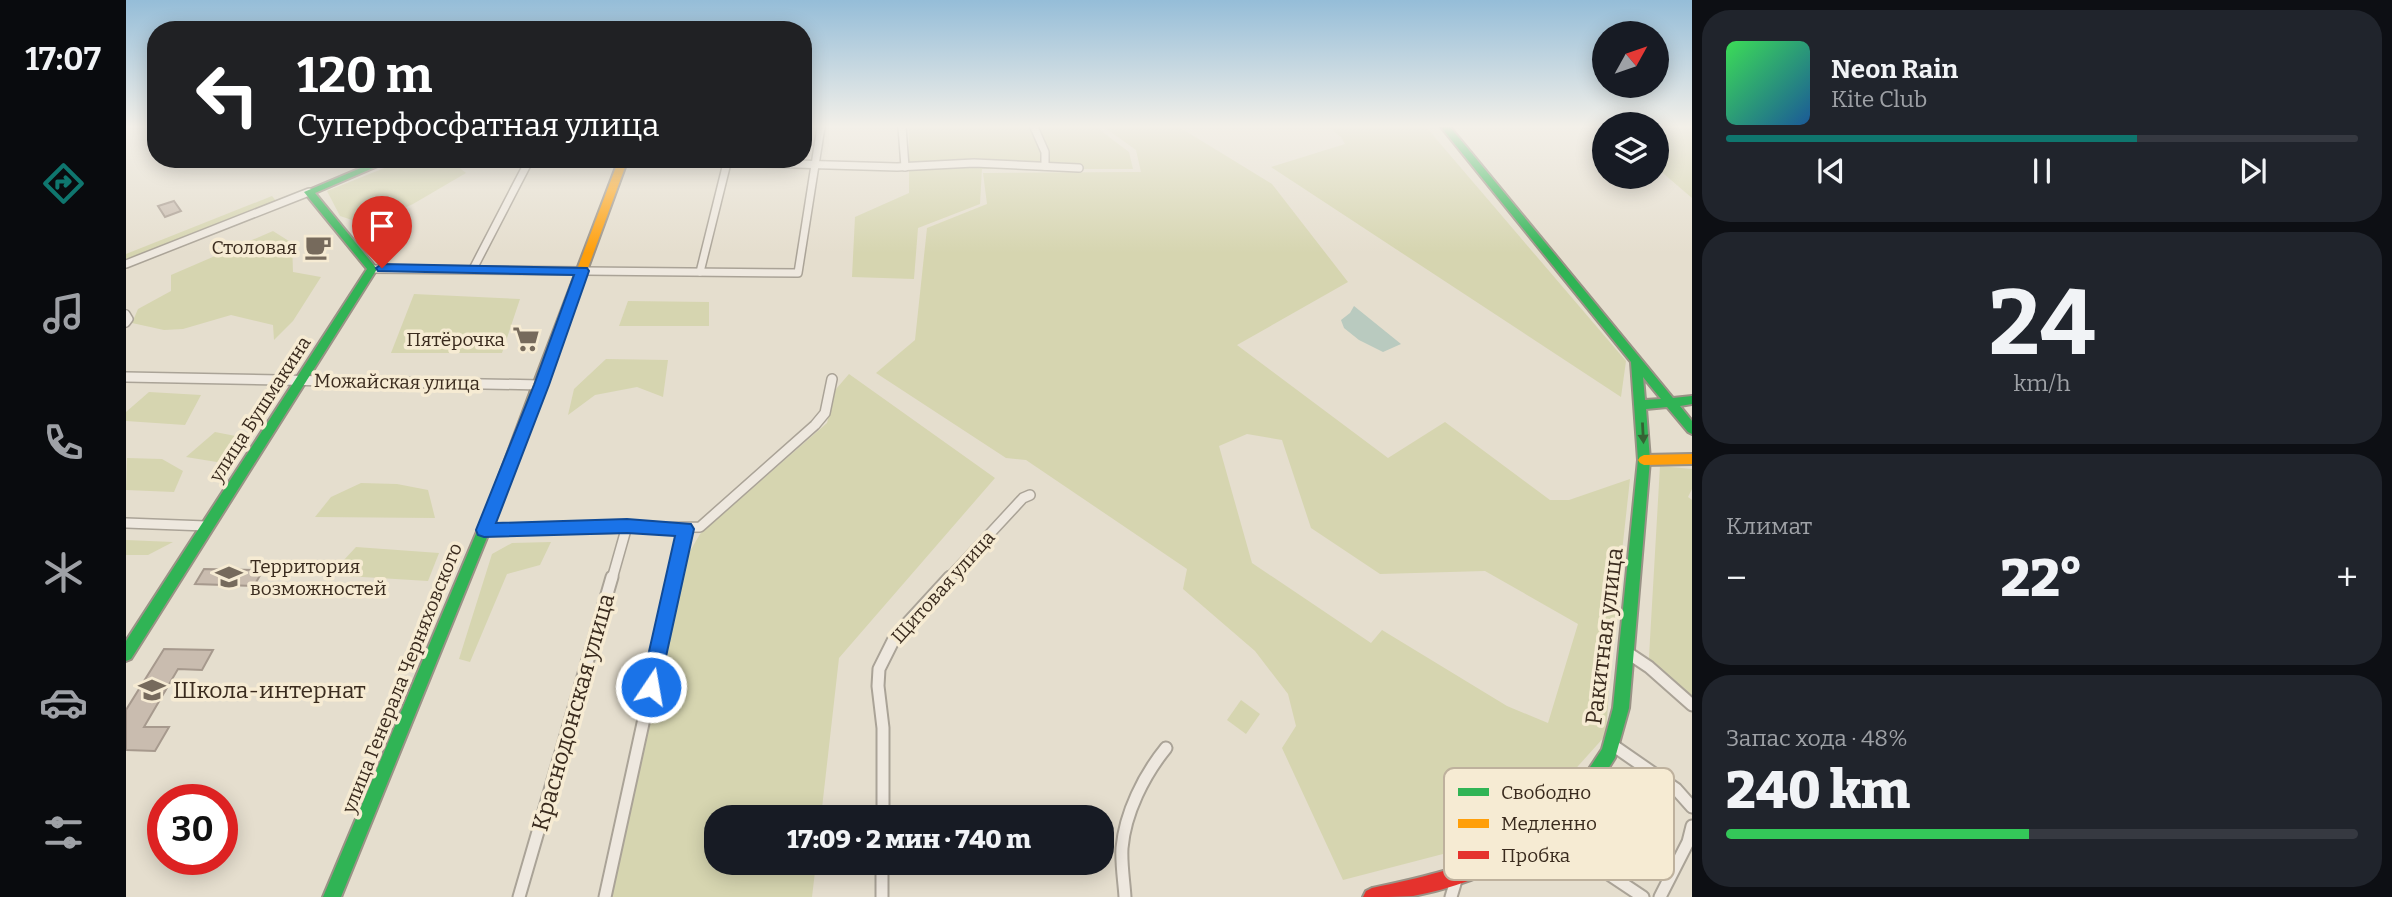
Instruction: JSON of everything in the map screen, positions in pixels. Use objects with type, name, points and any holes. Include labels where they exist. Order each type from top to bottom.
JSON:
[{"type":"street","points":[[126,264],[366,169]]},
{"type":"street","points":[[473,269],[525,169]]},
{"type":"street","name":"улица Генерала Черняховского","points":[[332,897],[484,530],[622,169]]},
{"type":"street","points":[[700,271],[725,169]]},
{"type":"street","points":[[309,192],[372,269],[798,273],[814,169]]},
{"type":"street","points":[[1479,169],[1692,429]]},
{"type":"street","name":"улица Бушмакина","points":[[126,654],[372,269]]},
{"type":"street","points":[[126,314],[129,319],[126,323]]},
{"type":"street","name":"Ракитная улица","points":[[1597,768],[1611,744],[1622,708],[1628,653],[1644,460],[1642,405],[1636,362]]},
{"type":"street","name":"Можайская улица","points":[[126,377],[541,385]]},
{"type":"street","points":[[484,530],[627,526],[694,529],[706,522],[815,425],[825,413],[832,379]]},
{"type":"street","points":[[1642,405],[1692,400]]},
{"type":"street","points":[[1644,460],[1692,459]]},
{"type":"street","name":"Щитовая улица","points":[[883,805],[883,728],[878,686],[879,669],[884,655],[914,617],[1023,498],[1030,495]]},
{"type":"street","points":[[126,523],[206,526]]},
{"type":"street","name":"Краснодонская улица","points":[[519,897],[627,526]]},
{"type":"street","points":[[605,897],[685,529]]},
{"type":"street","points":[[1628,653],[1649,667],[1692,705]]},
{"type":"street","points":[[1611,744],[1646,768]]},
{"type":"street","points":[[1125,897],[1122,845],[1125,831],[1151,768],[1166,748]]},
{"type":"street","points":[[1674,788],[1692,807]]},
{"type":"street","points":[[1674,870],[1688,842],[1692,826]]},
{"type":"street","points":[[882,875],[882,897]]},
{"type":"street","name":"Ракитная улица","points":[[1372,897],[1444,880]]},
{"type":"street","points":[[1451,897],[1456,880]]},
{"type":"street","points":[[1618,880],[1643,897]]},
{"type":"street","points":[[1660,897],[1669,880]]},
{"type":"green space","points":[[382,169],[461,169],[466,173],[413,204],[367,225],[340,216],[327,191]]},
{"type":"green space","points":[[909,169],[1133,169],[982,169],[980,204],[918,228],[914,279],[852,277],[855,217],[909,193]]},
{"type":"green space","points":[[1140,169],[1247,169],[1272,184],[1348,282],[1237,345],[1388,458],[1445,422],[1550,500],[1569,500],[1630,479],[1612,643],[1606,735],[1576,768],[1444,768],[1444,854],[1343,880],[1282,748],[1296,726],[1288,694],[1255,651],[1183,589],[1187,569],[1026,460],[1006,458],[876,373],[915,340],[927,228],[987,204],[983,173],[1141,172]],"holes":[[[1247,434],[1282,440],[1311,528],[1380,574],[1485,571],[1578,624],[1548,723],[1507,706],[1382,630],[1371,643],[1252,563],[1219,446]]]},
{"type":"green space","points":[[1274,169],[1462,169],[1626,361],[1621,397]]},
{"type":"green space","points":[[1669,169],[1692,169],[1692,198],[1669,178]]},
{"type":"green space","points":[[272,196],[277,202],[126,262],[126,254]]},
{"type":"green space","points":[[273,231],[292,243],[293,272],[321,277],[293,321],[274,340],[273,325],[231,315],[183,329],[164,330],[132,323],[138,309],[171,291],[171,275]]},
{"type":"green space","points":[[414,294],[520,299],[502,353],[391,353]]},
{"type":"green space","points":[[628,301],[709,302],[709,326],[619,326]]},
{"type":"green space","points":[[606,359],[668,360],[663,397],[637,387],[595,395],[568,415],[574,389]]},
{"type":"green space","points":[[849,374],[995,478],[839,658],[822,805],[704,805],[704,875],[815,875],[812,897],[610,897],[679,570],[700,534],[827,423],[836,389]]},
{"type":"green space","points":[[149,392],[201,395],[185,425],[126,421],[126,412]]},
{"type":"green space","points":[[215,432],[251,439],[229,464],[186,457]]},
{"type":"green space","points":[[127,458],[162,459],[183,471],[174,492],[126,490]]},
{"type":"green space","points":[[1660,466],[1692,469],[1692,489],[1688,497],[1692,500],[1692,703],[1648,674]]},
{"type":"green space","points":[[361,483],[397,484],[428,490],[435,518],[315,517],[331,497]]},
{"type":"green space","points":[[126,540],[173,542],[148,555],[126,555]]},
{"type":"green space","points":[[551,542],[540,565],[507,574],[470,662],[459,659],[492,554],[512,543]]},
{"type":"green space","points":[[356,547],[439,553],[428,581],[330,575]]},
{"type":"green space","points":[[1241,700],[1260,714],[1246,734],[1227,720]]},
{"type":"shaded area","points":[[1354,306],[1401,344],[1383,352],[1359,340],[1344,328],[1341,320]]},
{"type":"building","points":[[174,201],[181,211],[165,217],[158,206]]},
{"type":"building","name":"Территория возможностей","points":[[204,569],[263,570],[254,586],[195,584]]},
{"type":"building","name":"Школа-интернат","points":[[164,649],[213,650],[202,670],[178,669],[144,727],[169,727],[155,751],[126,750],[126,710]]},
{"type":"traffic: fast","points":[[126,654],[372,269],[309,192],[366,169]]},
{"type":"traffic: fast","points":[[1479,169],[1692,429]]},
{"type":"traffic: fast","points":[[1599,768],[1609,752],[1621,708],[1644,460],[1636,362]]},
{"type":"traffic: fast","points":[[332,897],[495,503],[536,393]]},
{"type":"traffic: fast","points":[[1642,405],[1692,400]]},
{"type":"traffic: slow","points":[[536,393],[620,169]]},
{"type":"traffic: slow","points":[[1644,460],[1692,459]]},
{"type":"traffic: jam","points":[[1372,897],[1444,880]]},
{"type":"place","name":"Столовая","points":[[318,247]]},
{"type":"place","name":"Пятёрочка","points":[[526,339]]},
{"type":"place","name":"Территория возможностей","points":[[229,577]]},
{"type":"place","name":"Школа-интернат","points":[[152,690]]},
{"type":"route","points":[[382,268],[582,271],[484,530],[627,526],[685,529],[651,687]]}]
